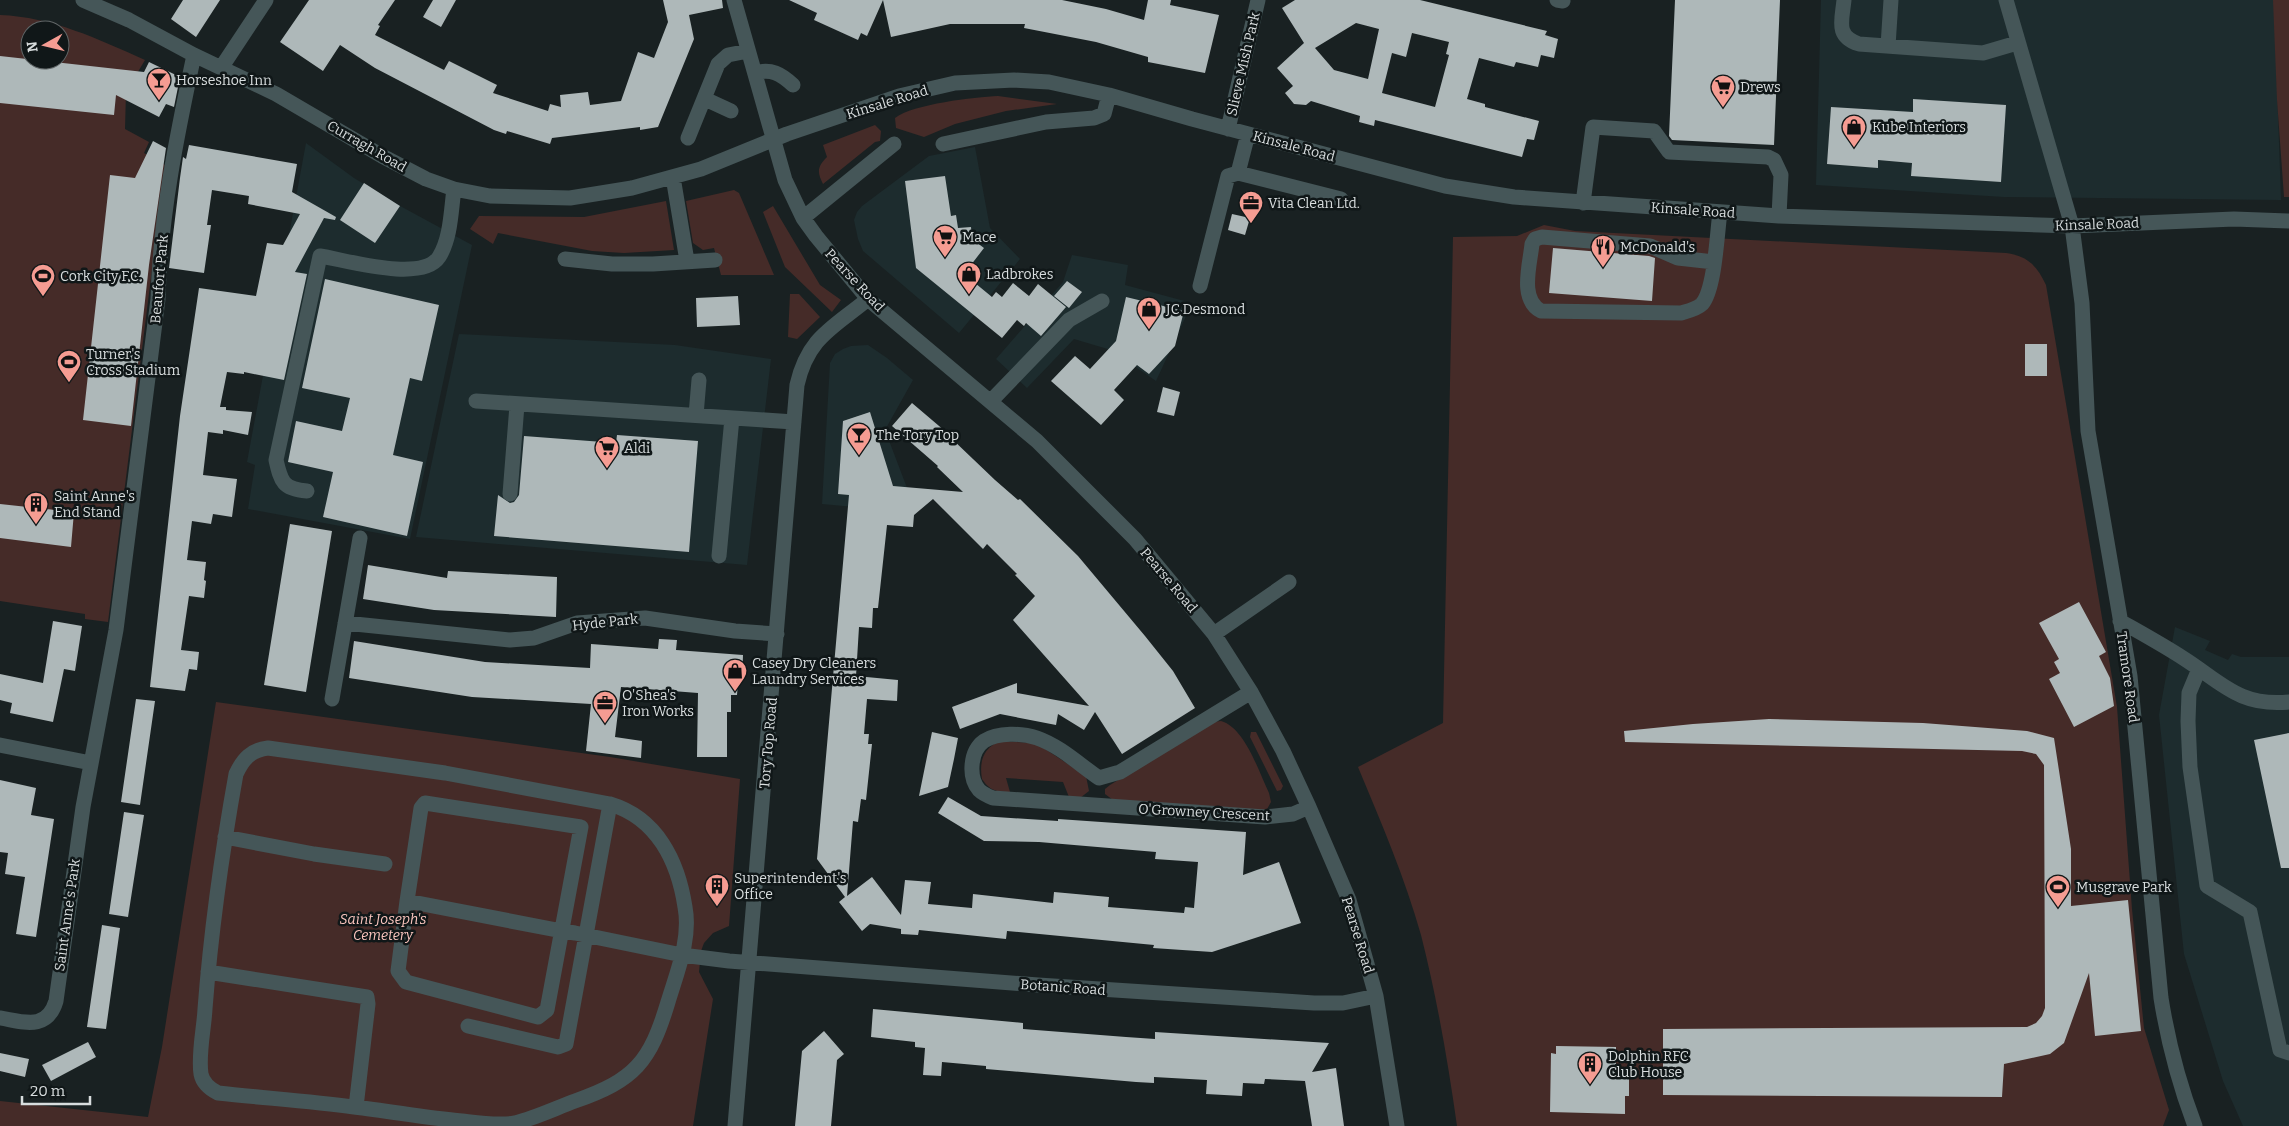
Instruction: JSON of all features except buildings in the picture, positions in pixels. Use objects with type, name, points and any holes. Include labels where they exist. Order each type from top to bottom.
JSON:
[{"type":"street","name":"Curragh Road","points":[[83,0],[129,20],[194,55],[276,94],[407,170],[454,189],[490,196],[570,198],[632,188],[672,177],[709,166],[758,145]]},
{"type":"street","points":[[221,68],[266,0]]},
{"type":"street","name":"Pearse Road","points":[[734,0],[784,180],[816,236],[868,299],[991,401],[1066,468],[1135,539],[1214,634],[1251,692],[1283,751],[1349,900],[1376,996],[1397,1126]]},
{"type":"street","name":"Slieve Mish Park","points":[[1228,129],[1258,0]]},
{"type":"street","points":[[1844,0],[1842,29],[1844,36],[1859,44],[1983,53],[2018,43]]},
{"type":"street","points":[[1888,46],[1890,0]]},
{"type":"street","name":"Tramore Road","points":[[2006,0],[2072,226],[2082,303],[2088,431],[2130,676],[2161,998],[2166,1032],[2179,1082],[2194,1126]]},
{"type":"street","points":[[688,138],[722,58],[748,51]]},
{"type":"street","name":"Beaufort Park","points":[[106,682],[116,630],[157,311],[161,246],[171,172],[194,55]]},
{"type":"street","points":[[755,73],[766,70],[782,76],[793,85]]},
{"type":"street","name":"Kinsale Road","points":[[758,145],[878,103],[955,83],[993,79],[1025,80],[1071,86],[1109,95],[1228,129],[1458,189],[1514,197],[1780,216],[2072,226],[2234,219],[2289,221]]},
{"type":"street","points":[[943,144],[1046,122],[1094,118],[1104,114],[1109,95]]},
{"type":"street","points":[[705,99],[731,111]]},
{"type":"street","points":[[1583,203],[1593,127],[1654,131],[1669,152],[1768,157],[1774,160],[1781,175],[1780,216]]},
{"type":"street","points":[[1238,173],[1248,134]]},
{"type":"street","points":[[804,218],[894,144]]},
{"type":"street","points":[[1200,286],[1228,176],[1238,173],[1341,199]]},
{"type":"street","points":[[672,177],[687,261]]},
{"type":"street","points":[[307,492],[289,489],[280,478],[276,460],[320,256],[400,270],[418,269],[430,265],[438,258],[445,243],[454,189]]},
{"type":"street","points":[[1713,270],[1650,246],[1542,237],[1535,239],[1532,244],[1527,292],[1534,307],[1542,311],[1681,313],[1698,307],[1703,303],[1713,270],[1720,212]]},
{"type":"street","points":[[565,259],[612,264],[715,260]]},
{"type":"street","name":"Tory Top Road","points":[[735,1126],[797,384],[808,352],[817,340],[868,299]]},
{"type":"street","points":[[991,401],[1069,320],[1102,301]]},
{"type":"street","points":[[696,416],[699,380]]},
{"type":"street","points":[[476,401],[794,422]]},
{"type":"street","points":[[510,494],[517,405]]},
{"type":"street","points":[[719,556],[732,418]]},
{"type":"street","points":[[332,699],[360,538]]},
{"type":"street","points":[[1214,634],[1289,582]]},
{"type":"street","name":"Hyde Park","points":[[346,623],[510,640],[534,638],[577,623],[646,618],[735,631],[777,634]]},
{"type":"street","points":[[2120,621],[2243,697],[2261,703],[2289,702]]},
{"type":"street","points":[[2199,669],[2189,693],[2188,721],[2190,767],[2207,886],[2250,912],[2280,1050],[2289,1053]]},
{"type":"street","name":"Saint Anne's Park","points":[[0,1018],[36,1022],[47,1018],[52,1012],[56,1001],[90,763],[106,682]]},
{"type":"street","points":[[1098,805],[1099,778],[1120,772],[1251,692]]},
{"type":"street","name":"O'Growney Crescent","points":[[1099,778],[1053,746],[1038,738],[1021,734],[1004,735],[989,739],[977,749],[974,757],[974,781],[980,790],[993,798],[1265,817],[1294,814],[1309,807]]},
{"type":"street","points":[[0,745],[90,763]]},
{"type":"street","points":[[268,748],[445,773],[610,804],[622,807],[643,820],[654,831],[670,853],[681,885],[687,915],[682,955],[659,1030],[647,1057],[614,1085],[590,1096],[515,1122],[483,1124],[415,1121],[356,1107],[218,1093],[210,1089],[201,1074],[208,972],[224,837],[236,774],[251,753],[268,748]]},
{"type":"street","points":[[425,803],[581,827],[546,1010],[538,1017],[406,982],[398,972],[407,900],[421,808],[425,803]]},
{"type":"street","points":[[468,1026],[558,1047],[566,1044],[610,804]]},
{"type":"street","points":[[224,837],[314,854],[386,864]]},
{"type":"street","name":"Botanic Road","points":[[407,900],[682,955],[750,963],[1038,985],[1314,1003],[1343,1003],[1376,996]]},
{"type":"street","points":[[208,972],[366,997],[368,1004],[356,1107]]},
{"type":"shaded area","points":[[1821,0],[2274,0],[2281,200],[2004,197],[1816,185]]},
{"type":"shaded area","points":[[306,143],[354,178],[402,207],[472,245],[410,539],[248,509],[255,465],[247,462]]},
{"type":"shaded area","points":[[975,147],[990,228],[1020,259],[959,333],[863,251],[854,220],[862,206],[929,156]]},
{"type":"shaded area","points":[[1072,255],[1128,265],[1125,285],[1192,303],[1156,381],[1111,350],[1074,339],[1027,388],[996,359],[1063,282]]},
{"type":"shaded area","points":[[459,334],[675,345],[771,359],[747,565],[416,537]]},
{"type":"shaded area","points":[[868,345],[913,380],[885,430],[912,501],[908,512],[822,504],[830,363],[835,354],[843,349],[851,346]]},
{"type":"shaded area","points":[[2175,627],[2210,641],[2205,650],[2228,660],[2232,654],[2241,657],[2289,657],[2289,1126],[2243,1126],[2223,1081],[2184,954],[2159,715]]},
{"type":"green space","points":[[2273,0],[2289,0],[2289,197],[2284,197],[2277,100]]},
{"type":"green space","name":"Turner's Cross Stadium","points":[[0,15],[38,20],[20,20],[20,70],[70,70],[70,29],[145,60],[126,92],[125,129],[149,142],[144,153],[165,165],[108,622],[85,619],[85,614],[0,601]]},
{"type":"green space","points":[[998,96],[1057,104],[1006,111],[955,124],[924,137],[896,128],[895,118],[915,109],[960,100]]},
{"type":"green space","points":[[875,125],[881,131],[880,141],[875,142],[823,184],[819,170],[827,157],[823,145]]},
{"type":"green space","points":[[734,190],[739,193],[774,275],[721,275],[714,248],[703,250],[693,243],[686,201]]},
{"type":"green space","points":[[666,201],[674,250],[624,253],[592,251],[498,233],[493,244],[470,229],[479,216],[584,217]]},
{"type":"green space","points":[[773,206],[820,285],[841,300],[832,312],[785,267],[763,212]]},
{"type":"green space","points":[[1544,225],[1575,231],[2006,253],[2026,259],[2039,272],[2046,285],[2117,707],[2132,909],[2144,1028],[2169,1110],[2163,1126],[1457,1126],[1442,1030],[1421,935],[1400,871],[1358,767],[1443,723],[1453,237],[1517,236]]},
{"type":"green space","points":[[790,294],[799,294],[820,317],[797,339],[788,337]]},
{"type":"green space","name":"Saint Joseph's Cemetery","points":[[216,702],[610,757],[740,779],[729,926],[713,933],[704,943],[701,951],[699,972],[713,999],[693,1126],[0,1126],[0,1101],[148,1117],[162,1047]]},
{"type":"green space","points":[[1221,721],[1230,725],[1237,732],[1250,751],[1269,793],[1271,802],[1266,811],[1113,800],[1105,794],[1105,789],[1110,785],[1213,722]]},
{"type":"green space","points":[[1251,732],[1256,732],[1283,786],[1281,790],[1277,791],[1250,737]]},
{"type":"green space","points":[[1000,741],[1036,743],[1086,776],[1089,791],[1080,798],[1069,797],[1063,782],[1006,778],[1010,792],[991,788],[982,779],[982,761],[986,752]]},
{"type":"place","name":"Horseshoe Inn","points":[[159,101]]},
{"type":"place","name":"Drews","points":[[1723,108]]},
{"type":"place","name":"Kube Interiors","points":[[1854,148]]},
{"type":"place","name":"Vita Clean Ltd.","points":[[1251,224]]},
{"type":"place","name":"Mace","points":[[945,258]]},
{"type":"place","name":"McDonald's","points":[[1603,268]]},
{"type":"place","name":"Ladbrokes","points":[[969,295]]},
{"type":"place","name":"Cork City F.C.","points":[[43,297]]},
{"type":"place","name":"JC Desmond","points":[[1149,330]]},
{"type":"place","name":"Turner's Cross Stadium","points":[[69,383]]},
{"type":"place","name":"The Tory Top","points":[[859,456]]},
{"type":"place","name":"Aldi","points":[[607,469]]},
{"type":"place","name":"Saint Anne's End Stand","points":[[36,525]]},
{"type":"place","name":"Casey Dry Cleaners Laundry Services","points":[[735,692]]},
{"type":"place","name":"O'Shea's Iron Works","points":[[605,724]]},
{"type":"place","name":"Superintendent's Office","points":[[717,907]]},
{"type":"place","name":"Musgrave Park","points":[[2058,908]]},
{"type":"place","name":"Dolphin RFC Club House","points":[[1590,1085]]}]
